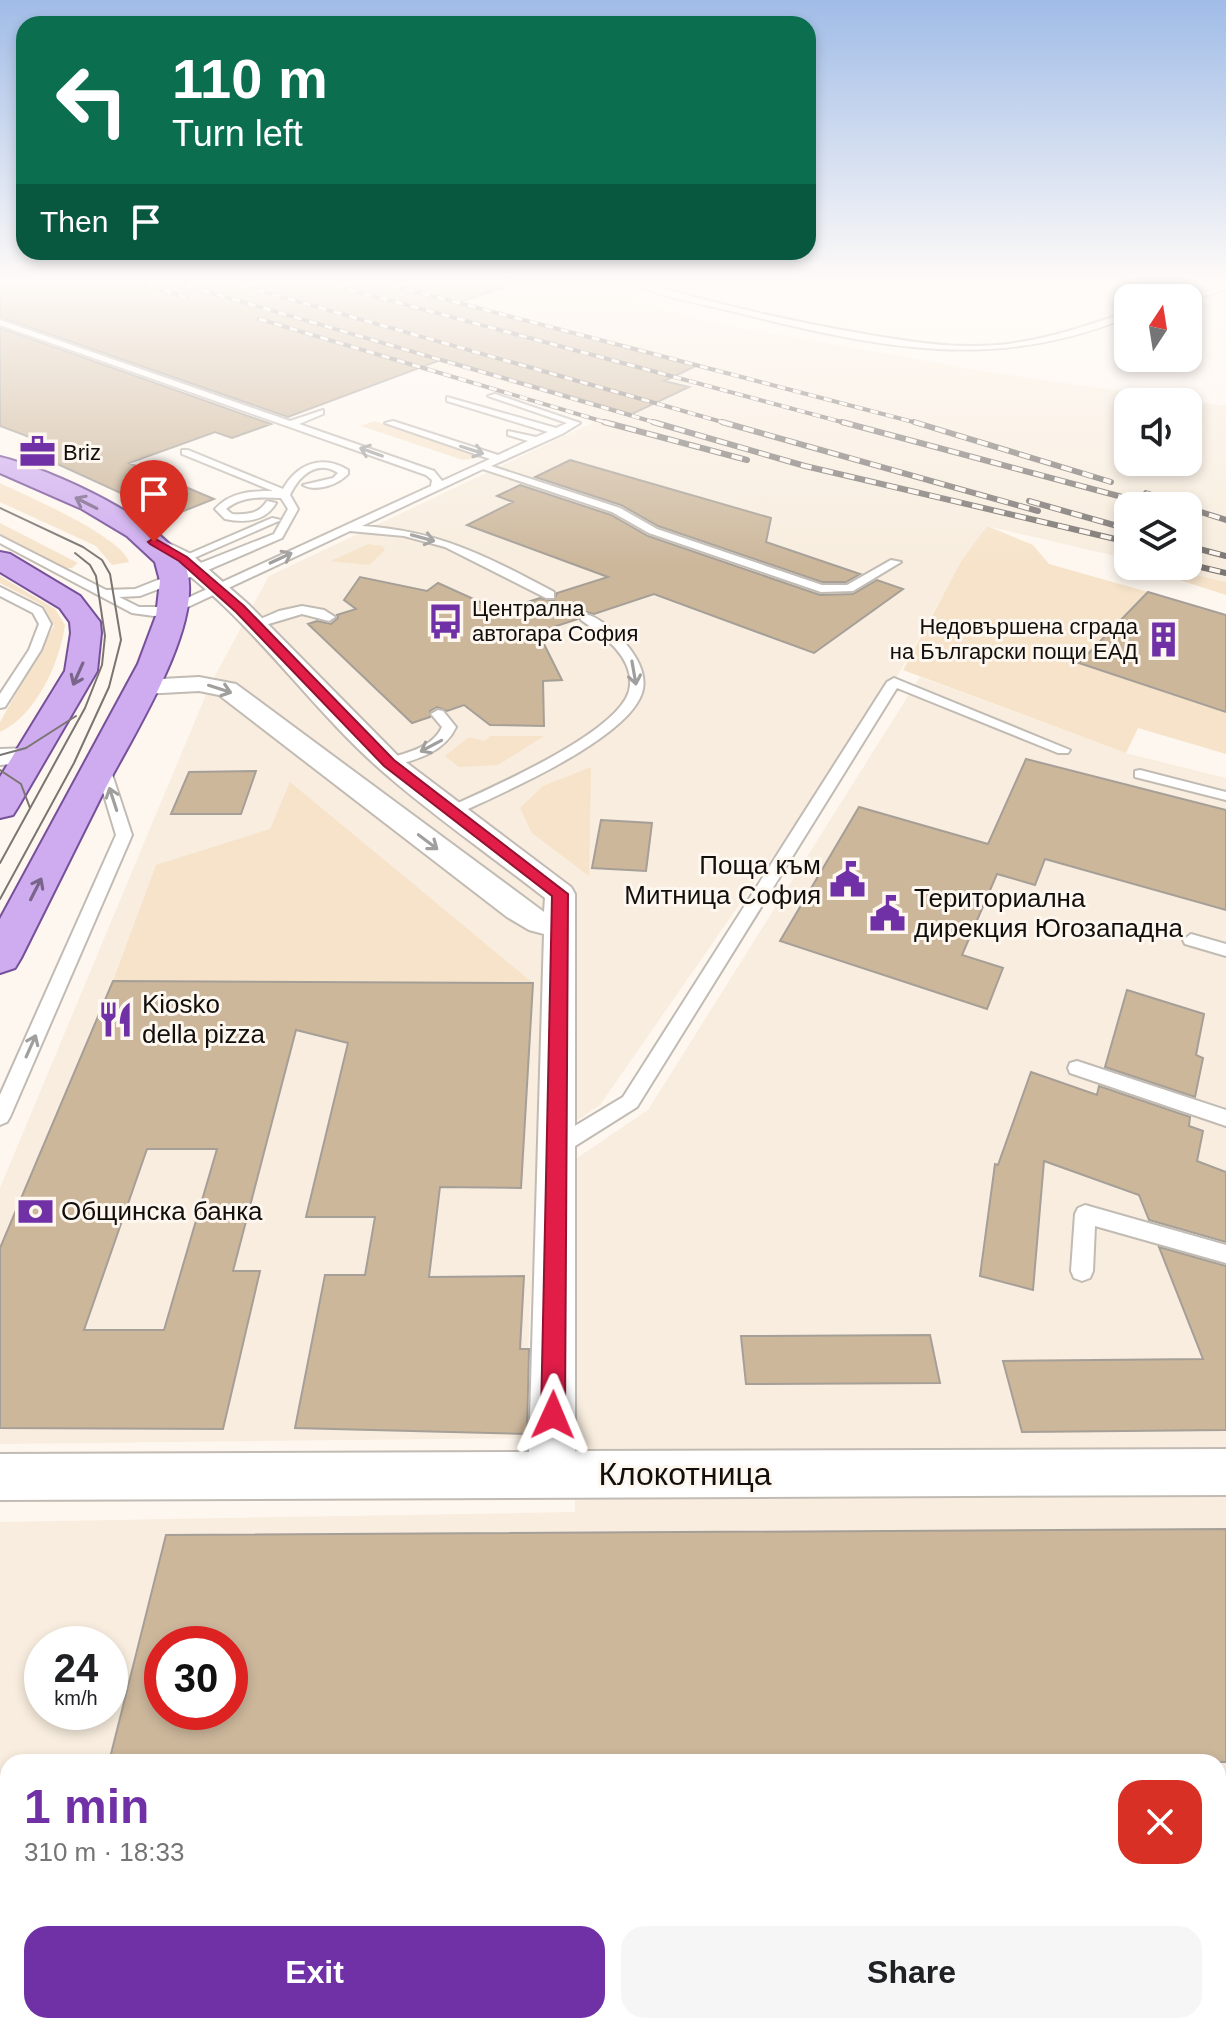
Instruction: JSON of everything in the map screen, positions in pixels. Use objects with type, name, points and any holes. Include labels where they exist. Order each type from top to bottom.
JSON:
[{"type":"main road","points":[[0,464],[110,515],[154,542],[169,563],[185,570],[160,649],[143,687],[0,958]]},
{"type":"main road","points":[[0,560],[70,602],[85,622],[86,647],[81,671],[15,756],[0,807]]},
{"type":"street","points":[[185,570],[216,588],[255,624],[389,763],[559,892],[552,1475]]},
{"type":"street","points":[[143,687],[199,684],[227,689],[518,910],[540,923],[560,925]]},
{"type":"street","name":"Клокотница","points":[[0,1477],[1226,1472]]},
{"type":"lane","points":[[153,376],[430,473],[437,480],[435,485]]},
{"type":"lane","points":[[0,539],[136,610],[171,610],[435,485],[485,467],[575,423],[492,396]]},
{"type":"lane","points":[[450,399],[559,432]]},
{"type":"lane","points":[[290,424],[320,412]]},
{"type":"lane","points":[[390,423],[500,459]]},
{"type":"lane","points":[[511,433],[538,441]]},
{"type":"lane","points":[[185,452],[285,495],[293,512],[278,536],[185,570]]},
{"type":"lane","points":[[285,495],[298,473],[307,468],[329,465],[344,472],[336,481],[308,485]]},
{"type":"lane","points":[[485,467],[616,510],[653,531],[821,588],[849,589],[895,562]]},
{"type":"lane","points":[[271,503],[266,511],[249,517],[229,517],[220,511],[221,505],[237,498],[285,495]]},
{"type":"lane","points":[[101,592],[136,593],[293,512]]},
{"type":"lane","points":[[346,527],[412,534],[451,546],[502,568],[550,595]]},
{"type":"lane","points":[[0,591],[38,611],[45,624],[35,650],[0,704]]},
{"type":"lane","points":[[255,624],[304,609],[329,617]]},
{"type":"lane","points":[[452,811],[552,764],[618,718],[632,701],[638,683],[631,656],[611,633],[585,617]]},
{"type":"lane","points":[[557,1147],[630,1102],[894,682],[1063,750]]},
{"type":"lane","points":[[389,763],[427,749],[444,738],[449,727],[438,714]]},
{"type":"lane","points":[[0,1117],[124,835],[101,762]]},
{"type":"lane","points":[[1140,774],[1226,796]]},
{"type":"lane","points":[[1191,940],[1226,950]]},
{"type":"lane","points":[[1077,1068],[1226,1118]]},
{"type":"lane","points":[[1082,1271],[1085,1214],[1226,1254]]},
{"type":"shaded area","points":[[441,376],[1015,376],[1114,390],[1114,476],[1202,476],[1202,403],[1226,406],[1226,582],[1202,576],[1202,492],[1114,492],[1114,556],[987,526],[962,561],[894,682],[600,1105],[538,1147],[524,1438],[0,1444],[0,1188],[210,685],[269,576],[594,422]]},
{"type":"shaded area","points":[[374,421],[484,457],[463,460],[361,426]]},
{"type":"shaded area","points":[[0,483],[92,529],[122,552],[129,562],[112,565],[96,546],[0,502]]},
{"type":"shaded area","points":[[0,523],[78,563],[66,568],[0,536]]},
{"type":"shaded area","points":[[987,526],[1033,545],[1049,564],[1148,592],[1080,662],[1226,712],[1226,754],[1138,728],[1126,753],[903,670],[962,560]]},
{"type":"shaded area","points":[[368,544],[383,546],[385,550],[369,565],[331,561]]},
{"type":"shaded area","points":[[0,576],[55,609],[65,625],[52,671],[35,701],[25,714],[0,732],[0,722],[54,626],[44,606],[0,583]]},
{"type":"shaded area","points":[[1202,576],[1226,582],[1226,595],[1179,580],[1202,580]]},
{"type":"shaded area","points":[[920,677],[1126,753],[1226,778],[1226,1754],[0,1754],[0,1522],[575,1512],[574,1160],[648,1110]]},
{"type":"shaded area","points":[[490,736],[544,736],[498,765],[459,767],[445,756],[469,737],[485,741]]},
{"type":"shaded area","points":[[591,767],[589,876],[532,833],[520,808],[543,786]]},
{"type":"shaded area","points":[[290,782],[533,983],[113,981],[156,865],[270,829]]},
{"type":"building","points":[[0,376],[135,376],[271,424],[232,438],[215,432],[129,463],[214,499],[171,516],[29,451],[48,444],[0,426]]},
{"type":"building","points":[[170,376],[398,376],[288,417]]},
{"type":"building","points":[[501,376],[675,376],[664,381],[689,387],[632,414]]},
{"type":"building","points":[[570,460],[771,518],[766,542],[860,574],[846,582],[822,582],[658,526],[621,505],[535,477]]},
{"type":"building","name":"Централна автогара София","points":[[520,485],[611,515],[648,536],[820,595],[853,594],[877,580],[903,589],[814,653],[654,594],[594,614],[581,611],[578,619],[538,632],[562,680],[543,681],[544,726],[490,725],[464,705],[447,711],[437,707],[430,711],[430,717],[412,723],[308,624],[317,621],[331,624],[338,618],[337,615],[356,609],[344,600],[360,577],[427,591],[438,583],[500,611],[540,598],[554,601],[557,593],[608,577],[467,525],[513,502],[497,496]]},
{"type":"building","name":"Недовършена сграда на Български пощи ЕАД","points":[[1148,592],[1226,615],[1226,712],[1079,663]]},
{"type":"building","points":[[1026,759],[1226,810],[1226,910],[1045,859],[1035,885],[997,874],[962,955],[1003,968],[987,1009],[780,941],[859,807],[988,844]]},
{"type":"building","points":[[256,771],[241,814],[171,814],[189,772]]},
{"type":"building","points":[[601,820],[652,823],[646,871],[592,868]]},
{"type":"building","points":[[113,981],[533,983],[521,1188],[440,1187],[429,1277],[524,1276],[520,1349],[529,1349],[527,1434],[295,1428],[325,1275],[365,1275],[375,1217],[306,1217],[348,1043],[296,1030],[233,1271],[260,1271],[223,1429],[0,1428],[0,1248]],"holes":[[[147,1149],[217,1149],[164,1330],[84,1330]]]},
{"type":"building","points":[[1127,990],[1204,1014],[1196,1055],[1203,1058],[1195,1097],[1105,1067]]},
{"type":"building","points":[[1031,1072],[1097,1095],[1099,1086],[1190,1117],[1189,1126],[1203,1131],[1197,1161],[1226,1172],[1226,1242],[1149,1220],[1139,1195],[1044,1161],[1033,1290],[980,1276],[995,1164],[998,1165]]},
{"type":"building","points":[[1159,1247],[1226,1266],[1226,1430],[1022,1432],[1003,1361],[1203,1359]]},
{"type":"building","points":[[930,1335],[940,1383],[746,1384],[741,1336]]},
{"type":"building","points":[[1226,1529],[1226,1754],[111,1754],[117,1730],[128,1730],[128,1686],[166,1535]]},
{"type":"tram line","points":[[0,508],[83,547],[102,560],[110,574],[121,640],[109,687],[74,763],[0,899]]},
{"type":"tram line","points":[[0,863],[85,708],[102,665],[105,636],[96,576],[90,565],[75,553]]},
{"type":"tram line","points":[[0,755],[26,748],[76,716]]},
{"type":"tram line","points":[[0,770],[21,784],[30,808]]},
{"type":"railway","points":[[450,376],[607,423]]},
{"type":"railway","points":[[496,376],[660,424]]},
{"type":"railway","points":[[560,376],[729,424]]},
{"type":"railway","points":[[670,376],[849,424]]},
{"type":"railway","points":[[737,376],[918,423]]},
{"type":"railway","points":[[653,422],[805,466],[1114,539]]},
{"type":"railway","points":[[722,422],[1038,511]]},
{"type":"railway","points":[[842,422],[1114,495]]},
{"type":"railway","points":[[914,422],[918,423]]},
{"type":"railway","points":[[607,423],[747,460]]},
{"type":"railway","points":[[607,423],[611,424]]},
{"type":"railway","points":[[918,423],[1111,482]]},
{"type":"railway","points":[[1029,501],[1114,525]]},
{"type":"railway","points":[[1202,512],[1226,520]]},
{"type":"railway","points":[[1202,550],[1226,556]]},
{"type":"railway","points":[[1202,567],[1226,573]]},
{"type":"place","name":"Briz","points":[[37,452]]},
{"type":"place","name":"Централна автогара София","points":[[446,621]]},
{"type":"place","name":"Недовършена сграда на Български пощи ЕАД","points":[[1164,639]]},
{"type":"place","name":"Поща към Митница София","points":[[847,880]]},
{"type":"place","name":"Териториална дирекция Югозападна","points":[[888,913]]},
{"type":"place","name":"Kiosko della pizza","points":[[116,1019]]},
{"type":"place","name":"Общинска банка","points":[[35,1211]]},
{"type":"route","points":[[154,542],[183,559],[240,609],[389,763],[560,894],[553,1415]]}]
